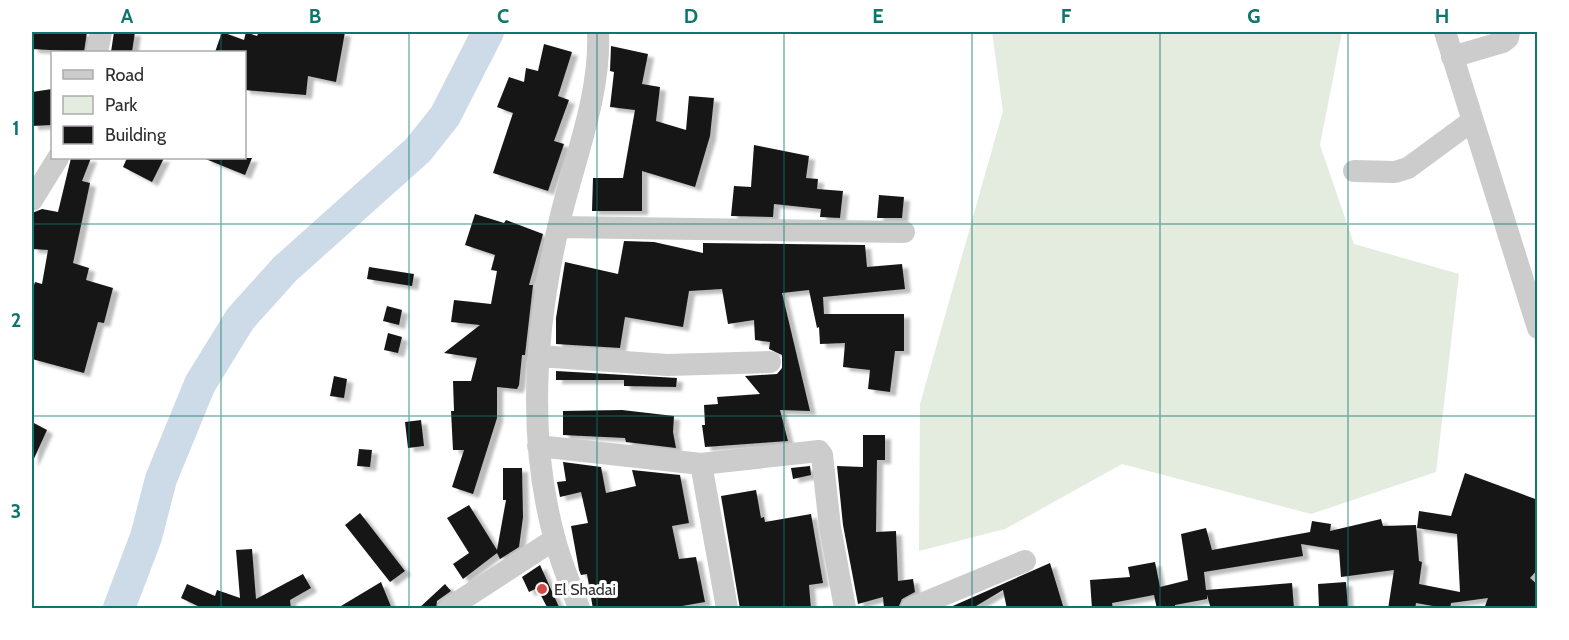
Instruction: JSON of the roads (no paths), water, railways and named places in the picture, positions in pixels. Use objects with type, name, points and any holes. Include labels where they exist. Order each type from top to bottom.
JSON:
[{"type":"street","points":[[97,51],[101,32]]},
{"type":"street","points":[[579,609],[555,539],[538,446],[539,356],[543,303],[558,227],[588,117],[598,32]]},
{"type":"street","points":[[1445,32],[1538,328]]},
{"type":"street","points":[[1452,57],[1503,42],[1508,38],[1509,32]]},
{"type":"street","points":[[1354,171],[1395,172],[1408,168],[1472,121]]},
{"type":"street","points":[[32,200],[57,159]]},
{"type":"street","points":[[558,227],[904,232]]},
{"type":"street","points":[[539,356],[667,365],[770,362]]},
{"type":"street","points":[[538,446],[701,464],[819,451],[822,455],[837,574],[845,609]]},
{"type":"street","points":[[701,464],[727,609]]},
{"type":"street","points":[[449,609],[555,539]]},
{"type":"street","points":[[912,609],[1025,561]]},
{"type":"waterway","points":[[119,608],[146,537],[161,479],[200,384],[240,319],[285,269],[418,150],[445,116],[488,32]]},
{"type":"place","name":"El Shadai","points":[[542,589]]}]
